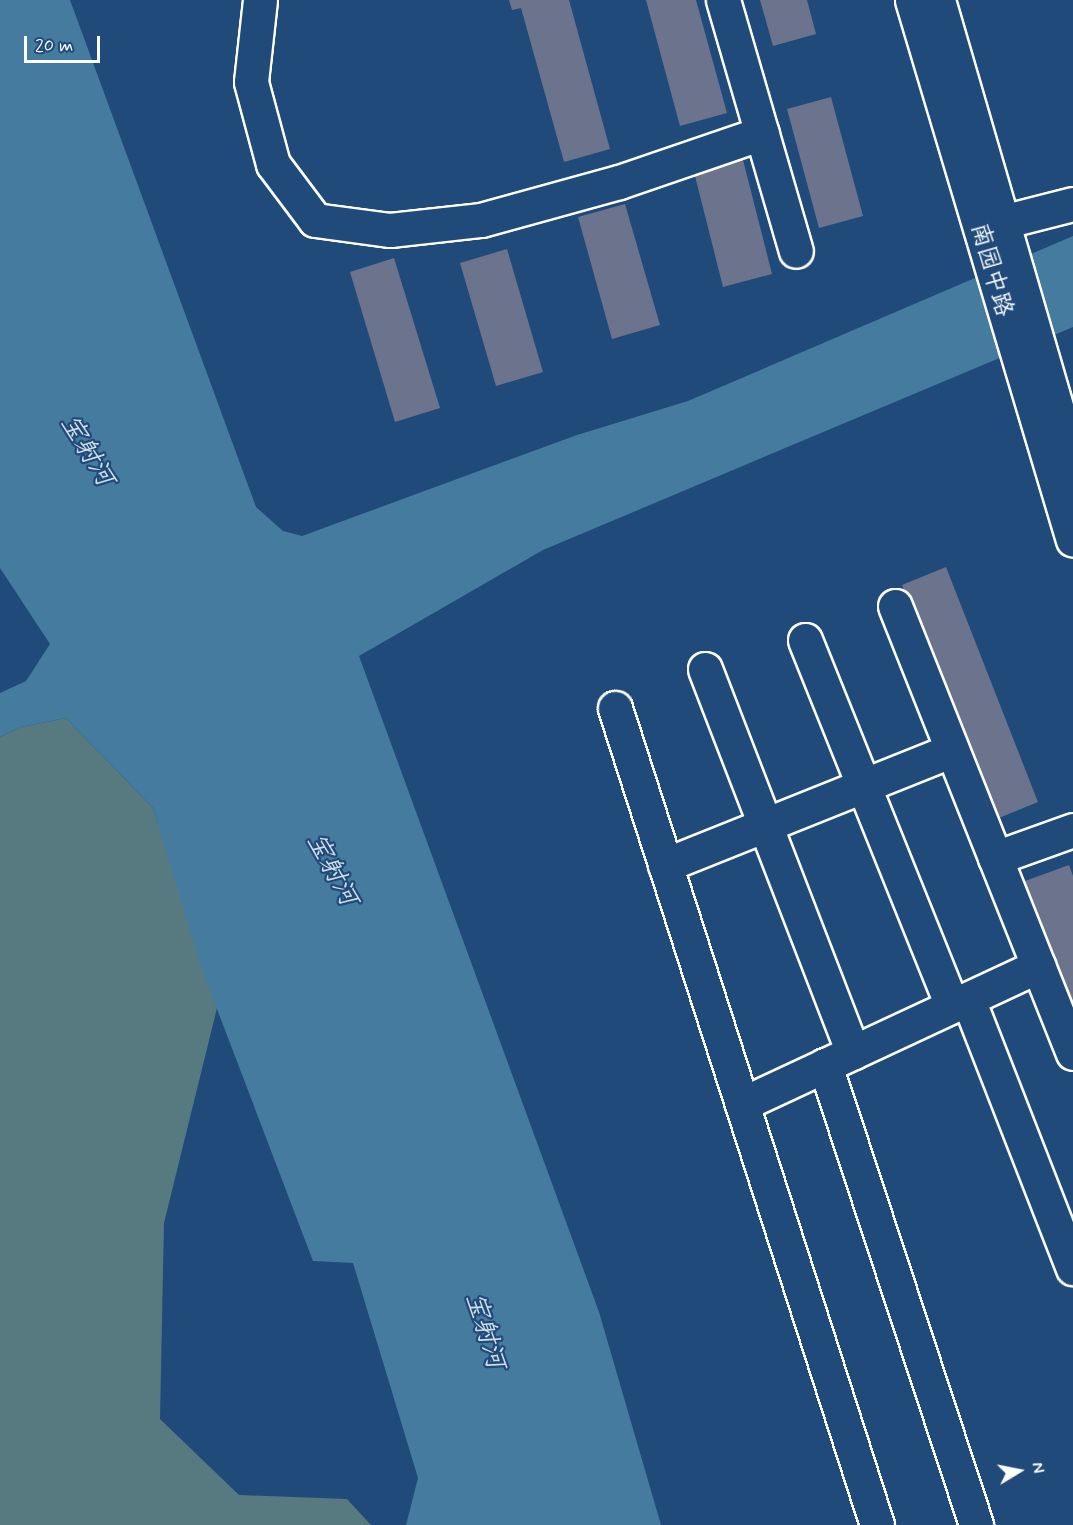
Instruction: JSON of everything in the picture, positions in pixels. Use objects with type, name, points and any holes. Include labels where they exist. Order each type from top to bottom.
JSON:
[{"type":"street","points":[[260,0],[251,82],[273,164],[315,220],[390,230],[481,220],[619,182],[762,133]]},
{"type":"street","points":[[723,0],[796,251]]},
{"type":"street","name":"南园中路","points":[[912,0],[999,237]]},
{"type":"street","name":"南园中路","points":[[938,0],[1041,399],[1073,540]]},
{"type":"street","points":[[999,237],[1073,204]]},
{"type":"street","name":"南园中路","points":[[1041,399],[1068,431],[1073,465]]},
{"type":"street","points":[[895,606],[1073,1053]]},
{"type":"street","points":[[805,640],[1073,1268]]},
{"type":"street","points":[[705,669],[767,824],[839,1059],[976,1525]]},
{"type":"street","points":[[615,708],[877,1525]]},
{"type":"street","points":[[665,865],[952,750]]},
{"type":"street","points":[[995,858],[1073,831]]},
{"type":"street","points":[[742,1104],[1038,966]]},
{"type":"green space","points":[[66,718],[153,808],[217,1008],[164,1223],[160,1419],[239,1495],[347,1499],[371,1525],[0,1525],[0,737],[21,727]]},
{"type":"water","name":"宝射河","points":[[0,0],[70,0],[256,507],[283,531],[302,536],[577,435],[688,401],[1073,236],[1073,327],[543,550],[359,656],[599,1312],[661,1525],[406,1525],[418,1478],[353,1263],[313,1261],[201,967],[153,808],[66,718],[21,727],[0,737],[0,693],[26,681],[50,644],[0,568]]},
{"type":"building","points":[[509,0],[569,0],[610,149],[564,162],[521,8],[512,10]]},
{"type":"building","points":[[646,0],[696,0],[727,113],[680,126]]},
{"type":"building","points":[[760,0],[807,0],[816,34],[773,46]]},
{"type":"building","points":[[831,97],[863,216],[819,228],[787,109]]},
{"type":"building","points":[[742,156],[772,274],[723,287],[693,168]]},
{"type":"building","points":[[625,204],[660,325],[612,339],[578,217]]},
{"type":"building","points":[[507,249],[543,372],[496,386],[460,263]]},
{"type":"building","points":[[394,258],[440,408],[395,422],[350,272]]},
{"type":"building","points":[[946,567],[1038,802],[994,820],[902,585]]},
{"type":"building","points":[[1069,865],[1073,876],[1073,1008],[1025,881]]}]
